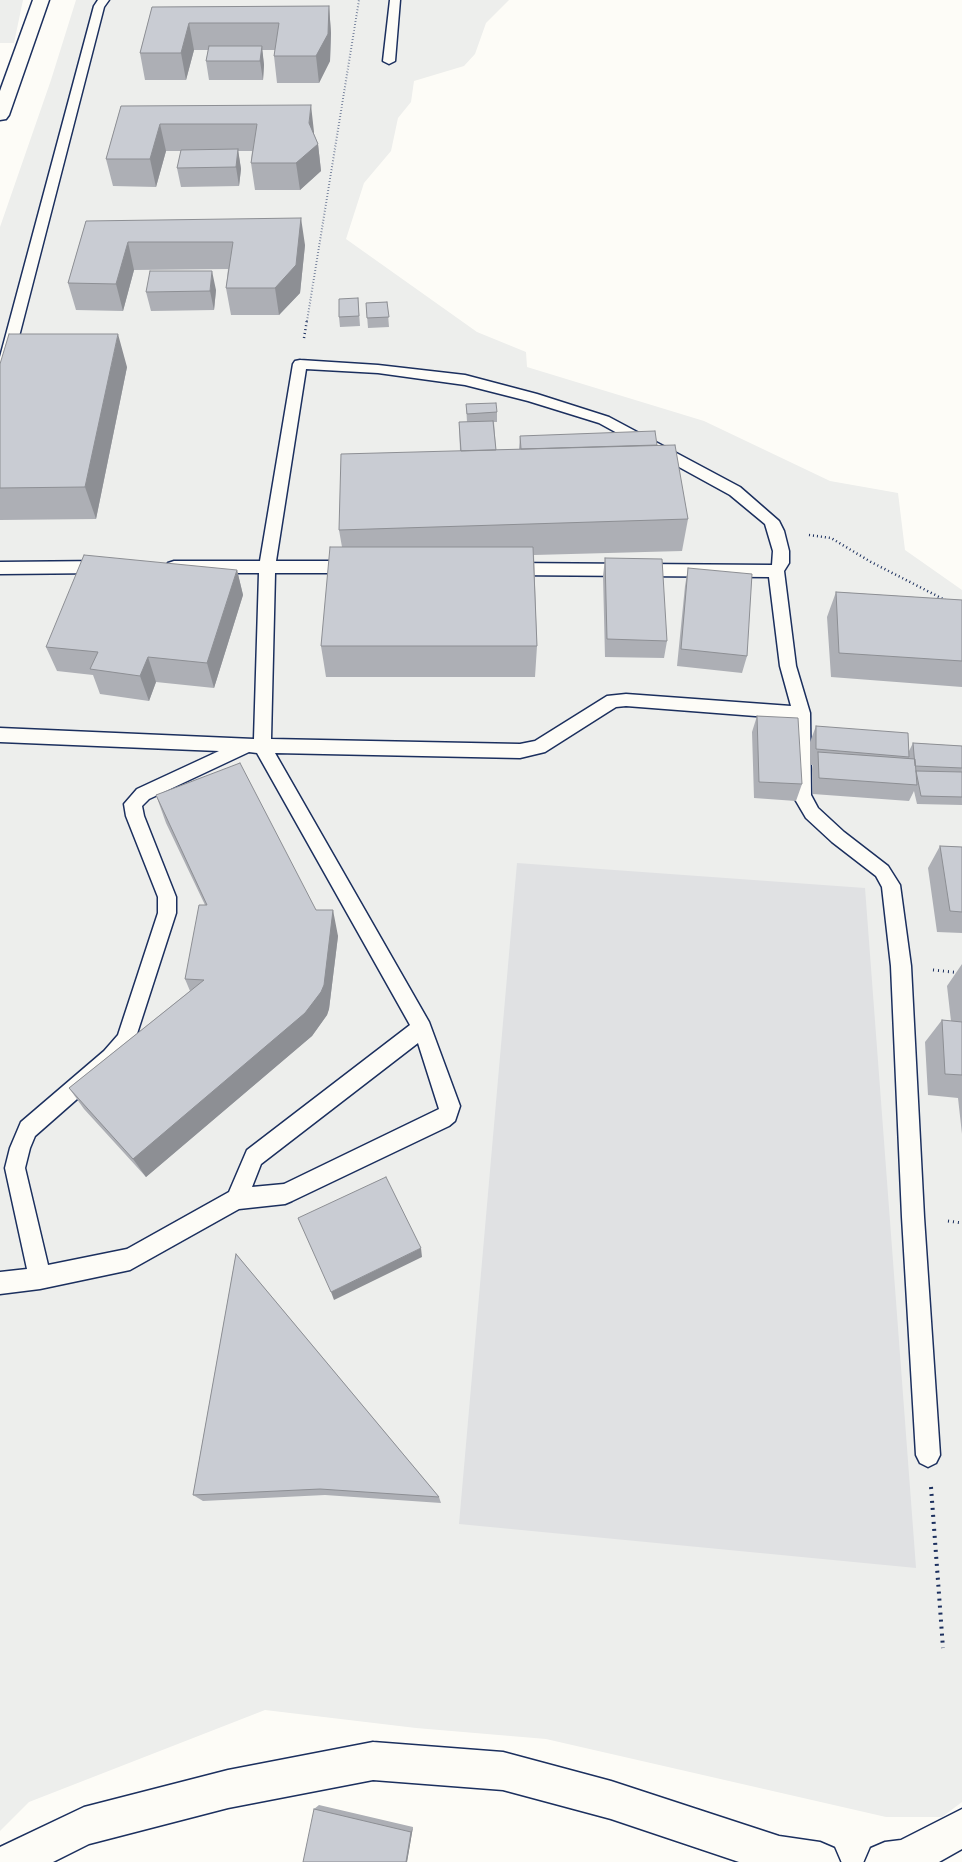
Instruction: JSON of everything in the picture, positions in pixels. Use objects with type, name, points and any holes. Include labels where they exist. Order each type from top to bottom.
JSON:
[{"type":"street","points":[[0,115],[41,0]]},
{"type":"street","points":[[12,1862],[84,1826],[228,1789],[373,1761],[503,1771],[611,1800],[779,1856],[820,1862]]},
{"type":"street","points":[[885,1862],[906,1859],[962,1828]]},
{"type":"lane","points":[[0,383],[99,6],[104,0]]},
{"type":"lane","points":[[389,61],[395,0]]},
{"type":"lane","points":[[0,1283],[40,1278],[116,1264],[130,1259],[236,1199],[285,1194],[442,1119],[448,1114],[450,1106],[422,1028],[254,746],[267,566],[300,364],[378,368],[465,380],[532,397],[604,420],[735,491],[771,521],[776,531],[781,551],[780,563],[776,570],[788,666],[802,713],[802,796],[812,813],[838,837],[882,871],[891,885],[901,966],[928,1455]]},
{"type":"lane","points":[[0,568],[119,567]]},
{"type":"lane","points":[[158,567],[366,567]]},
{"type":"lane","points":[[495,569],[776,570]]},
{"type":"lane","points":[[0,735],[254,746],[520,751],[539,747],[613,701],[626,700],[802,713]]},
{"type":"lane","points":[[40,1278],[15,1168],[20,1148],[28,1129],[111,1057],[126,1040],[167,913],[167,897],[135,816],[133,804],[143,794],[254,746]]},
{"type":"lane","points":[[236,1199],[254,1157],[422,1028]]},
{"type":"path","points":[[300,364],[359,0]]},
{"type":"path","points":[[776,531],[831,538],[870,562],[950,602]]},
{"type":"path","points":[[928,1455],[943,1648]]},
{"type":"shaded area","points":[[0,0],[23,0],[14,43],[0,43]]},
{"type":"shaded area","points":[[76,0],[509,0],[486,23],[475,54],[464,66],[414,81],[411,102],[398,118],[391,151],[364,183],[346,239],[477,332],[526,352],[527,367],[704,421],[830,481],[898,493],[905,550],[962,590],[962,1802],[942,1817],[886,1817],[546,1739],[416,1728],[265,1710],[29,1802],[0,1831],[0,227],[51,80]]},
{"type":"shaded area","points":[[517,863],[865,888],[916,1568],[459,1524]]},
{"type":"building","points":[[329,6],[328,34],[316,56],[274,56],[279,23],[189,23],[181,53],[140,53],[152,7]]},
{"type":"building","points":[[209,46],[262,46],[260,61],[206,61]]},
{"type":"building","points":[[311,105],[309,123],[318,144],[296,163],[251,163],[257,124],[160,124],[150,159],[106,159],[121,106]]},
{"type":"building","points":[[238,149],[236,167],[177,168],[181,150]]},
{"type":"building","points":[[301,218],[296,265],[275,288],[226,288],[233,242],[128,242],[116,284],[68,283],[86,221]]},
{"type":"building","points":[[150,271],[212,271],[210,291],[146,292]]},
{"type":"building","points":[[358,298],[359,316],[339,317],[339,299]]},
{"type":"building","points":[[387,302],[389,317],[367,318],[366,303]]},
{"type":"building","points":[[9,334],[118,334],[85,487],[0,488],[0,364]]},
{"type":"building","points":[[496,403],[497,412],[467,414],[466,404]]},
{"type":"building","points":[[493,421],[496,450],[461,451],[459,422]]},
{"type":"building","points":[[655,431],[657,445],[521,449],[520,436]]},
{"type":"building","points":[[675,445],[688,519],[339,530],[341,454]]},
{"type":"building","points":[[330,547],[533,547],[537,646],[321,646]]},
{"type":"building","points":[[84,555],[237,570],[207,663],[148,657],[140,676],[90,669],[98,652],[46,647]]},
{"type":"building","points":[[605,558],[662,559],[667,641],[607,639]]},
{"type":"building","points":[[688,568],[752,574],[747,656],[681,649]]},
{"type":"building","points":[[836,592],[962,600],[962,661],[839,653]]},
{"type":"building","points":[[757,716],[798,718],[802,784],[759,782]]},
{"type":"building","points":[[816,726],[908,733],[909,757],[816,749]]},
{"type":"building","points":[[913,743],[962,746],[962,768],[915,766]]},
{"type":"building","points":[[818,752],[915,759],[917,785],[819,778]]},
{"type":"building","points":[[240,763],[316,910],[333,910],[324,985],[305,1013],[133,1159],[69,1088],[204,980],[185,979],[199,905],[207,905],[156,795]]},
{"type":"building","points":[[916,771],[962,772],[962,797],[921,796]]},
{"type":"building","points":[[940,846],[962,847],[962,912],[950,911]]},
{"type":"building","points":[[942,1020],[962,1022],[962,1075],[945,1074]]},
{"type":"building","points":[[386,1177],[421,1248],[331,1292],[298,1218]]},
{"type":"building","points":[[236,1254],[439,1497],[320,1489],[193,1495]]},
{"type":"building","points":[[314,1809],[411,1832],[406,1862],[303,1862]]}]
